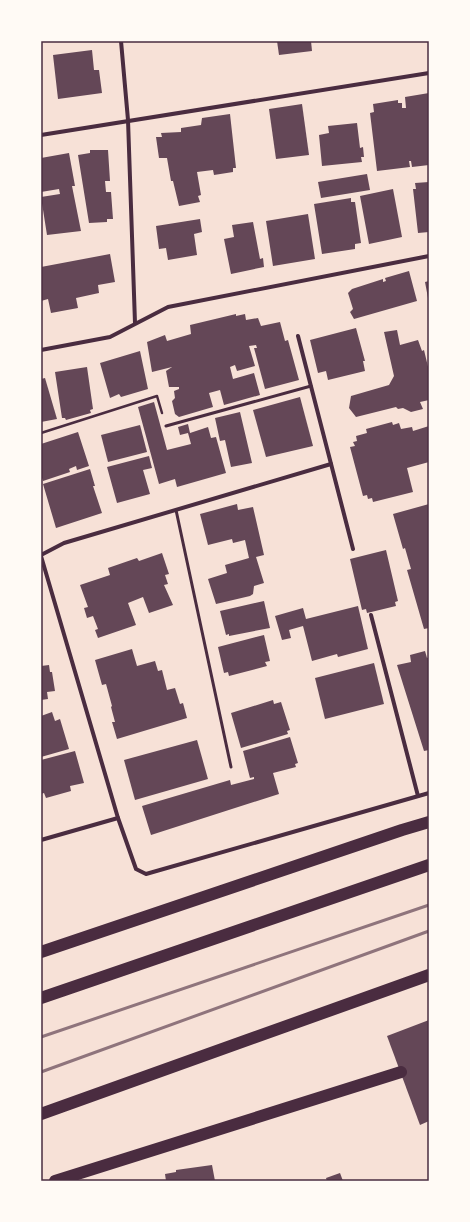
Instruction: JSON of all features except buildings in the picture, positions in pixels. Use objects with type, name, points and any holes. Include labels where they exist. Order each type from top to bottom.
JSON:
[{"type":"highway","points":[[41,952],[429,822]]},
{"type":"highway","points":[[41,998],[429,865]]},
{"type":"highway","points":[[41,1114],[429,975]]},
{"type":"highway","points":[[54,1181],[401,1072]]},
{"type":"street","points":[[121,41],[128,120],[135,323]]},
{"type":"street","points":[[41,135],[429,73]]},
{"type":"street","points":[[41,350],[110,337],[168,307],[429,256]]},
{"type":"street","points":[[298,336],[353,549]]},
{"type":"street","points":[[331,464],[64,543],[41,556],[118,818],[136,869],[146,874],[429,793]]},
{"type":"street","points":[[371,615],[418,796]]},
{"type":"street","points":[[41,840],[118,818]]},
{"type":"lane","points":[[166,426],[311,386]]},
{"type":"lane","points":[[176,510],[231,767]]},
{"type":"path","points":[[41,433],[157,396],[166,426]]},
{"type":"railway","points":[[41,1037],[429,905]]},
{"type":"railway","points":[[41,1072],[429,931]]}]
